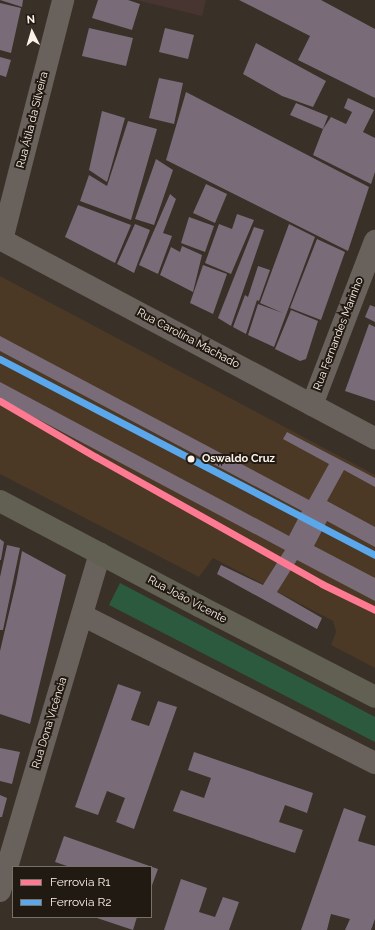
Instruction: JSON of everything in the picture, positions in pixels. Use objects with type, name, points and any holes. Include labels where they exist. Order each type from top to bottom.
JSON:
[{"type":"main road","name":"Rua João Vicente","points":[[0,501],[375,696]]},
{"type":"street","name":"Rua Átila da Silveira","points":[[1,240],[63,0]]},
{"type":"street","name":"Rua Carolina Machado","points":[[1,240],[375,438]]},
{"type":"street","name":"Rua Fernandes Marinho","points":[[312,404],[375,241]]},
{"type":"street","name":"Rua Dona Vicência","points":[[0,890],[100,554]]},
{"type":"street","points":[[82,615],[375,763]]},
{"type":"shaded area","points":[[136,0],[206,0],[202,16]]},
{"type":"shaded area","points":[[0,276],[375,475],[375,668],[331,645],[336,632],[333,621],[213,558],[199,577],[0,474]]},
{"type":"green space","points":[[120,583],[375,717],[375,742],[109,605]]},
{"type":"building","points":[[0,0],[23,0],[22,7]]},
{"type":"building","points":[[98,0],[128,0],[140,4],[132,30],[92,18]]},
{"type":"building","points":[[239,0],[321,0],[375,29],[375,98],[298,60],[310,36]]},
{"type":"building","points":[[0,3],[21,8],[11,53],[0,50]]},
{"type":"building","points":[[89,28],[133,38],[126,66],[82,56]]},
{"type":"building","points":[[165,28],[194,35],[188,59],[159,52]]},
{"type":"building","points":[[256,43],[326,81],[313,107],[282,96],[243,74]]},
{"type":"building","points":[[0,57],[11,60],[6,77],[0,75]]},
{"type":"building","points":[[159,78],[183,83],[174,124],[149,118]]},
{"type":"building","points":[[186,92],[369,187],[348,251],[166,160]]},
{"type":"building","points":[[348,98],[374,110],[363,132],[375,138],[375,172],[371,184],[313,155],[323,129],[331,117],[346,124],[352,112],[344,108]]},
{"type":"building","points":[[296,103],[328,116],[323,129],[290,115]]},
{"type":"building","points":[[102,111],[125,118],[107,182],[89,170]]},
{"type":"building","points":[[128,121],[157,129],[131,220],[80,201],[89,175],[107,186]]},
{"type":"building","points":[[156,159],[173,170],[154,225],[135,219]]},
{"type":"building","points":[[206,184],[227,194],[215,223],[193,213]]},
{"type":"building","points":[[170,194],[176,199],[163,233],[172,236],[158,274],[139,265]]},
{"type":"building","points":[[78,205],[131,225],[115,263],[65,237]]},
{"type":"building","points":[[237,214],[254,220],[231,274],[205,263],[219,224],[232,229]]},
{"type":"building","points":[[189,217],[214,226],[205,252],[181,243]]},
{"type":"building","points":[[135,224],[150,230],[134,273],[117,264]]},
{"type":"building","points":[[289,224],[315,237],[274,347],[248,335],[258,304],[283,313],[260,303]]},
{"type":"building","points":[[254,227],[264,230],[231,326],[218,318]]},
{"type":"building","points":[[317,239],[345,252],[321,320],[290,308]]},
{"type":"building","points":[[182,246],[202,255],[193,292],[160,275],[171,247],[180,252]]},
{"type":"building","points":[[203,265],[227,274],[213,314],[190,303]]},
{"type":"building","points":[[258,266],[270,270],[259,301],[257,300],[246,334],[233,327],[245,295],[248,297]]},
{"type":"building","points":[[370,305],[375,307],[375,322],[365,317]]},
{"type":"building","points":[[291,310],[318,321],[306,359],[300,361],[275,349]]},
{"type":"building","points":[[369,324],[375,327],[375,401],[345,391]]},
{"type":"building","points":[[0,336],[309,500],[329,464],[283,439],[287,432],[375,478],[375,487],[344,470],[327,501],[375,527],[375,547],[327,521],[314,546],[375,578],[375,601],[297,560],[277,592],[322,618],[317,629],[217,574],[221,565],[263,585],[285,550],[0,399],[0,382],[289,536],[302,511],[0,351]]},
{"type":"building","points":[[0,539],[4,542],[1,560],[0,560]]},
{"type":"building","points":[[7,545],[20,548],[3,630],[0,630],[0,577]]},
{"type":"building","points":[[22,551],[66,575],[30,724],[0,714],[0,651]]},
{"type":"building","points":[[118,684],[141,692],[131,720],[149,726],[158,701],[177,707],[134,829],[116,822],[125,798],[107,791],[98,815],[75,807]]},
{"type":"building","points":[[0,748],[20,752],[12,784],[0,781]]},
{"type":"building","points":[[194,752],[313,793],[307,813],[285,805],[279,822],[303,830],[295,853],[173,811],[181,790],[204,798],[211,778],[188,770]]},
{"type":"building","points":[[0,795],[7,798],[2,817],[0,817]]},
{"type":"building","points":[[344,808],[366,816],[358,841],[375,846],[375,919],[371,930],[345,930],[350,919],[331,914],[327,930],[301,930]]},
{"type":"building","points":[[64,836],[149,866],[67,866],[55,862]]},
{"type":"building","points":[[152,867],[158,869],[152,885]]},
{"type":"building","points":[[181,879],[207,888],[199,912],[215,917],[223,897],[239,902],[229,930],[164,930]]},
{"type":"building","points":[[97,918],[137,918],[133,930]]},
{"type":"rail line","name":"R2","points":[[0,359],[375,555]]},
{"type":"rail line","name":"R1","points":[[0,401],[96,457],[322,584],[375,610]]},
{"type":"place","name":"Oswaldo Cruz","points":[[191,459]]}]
